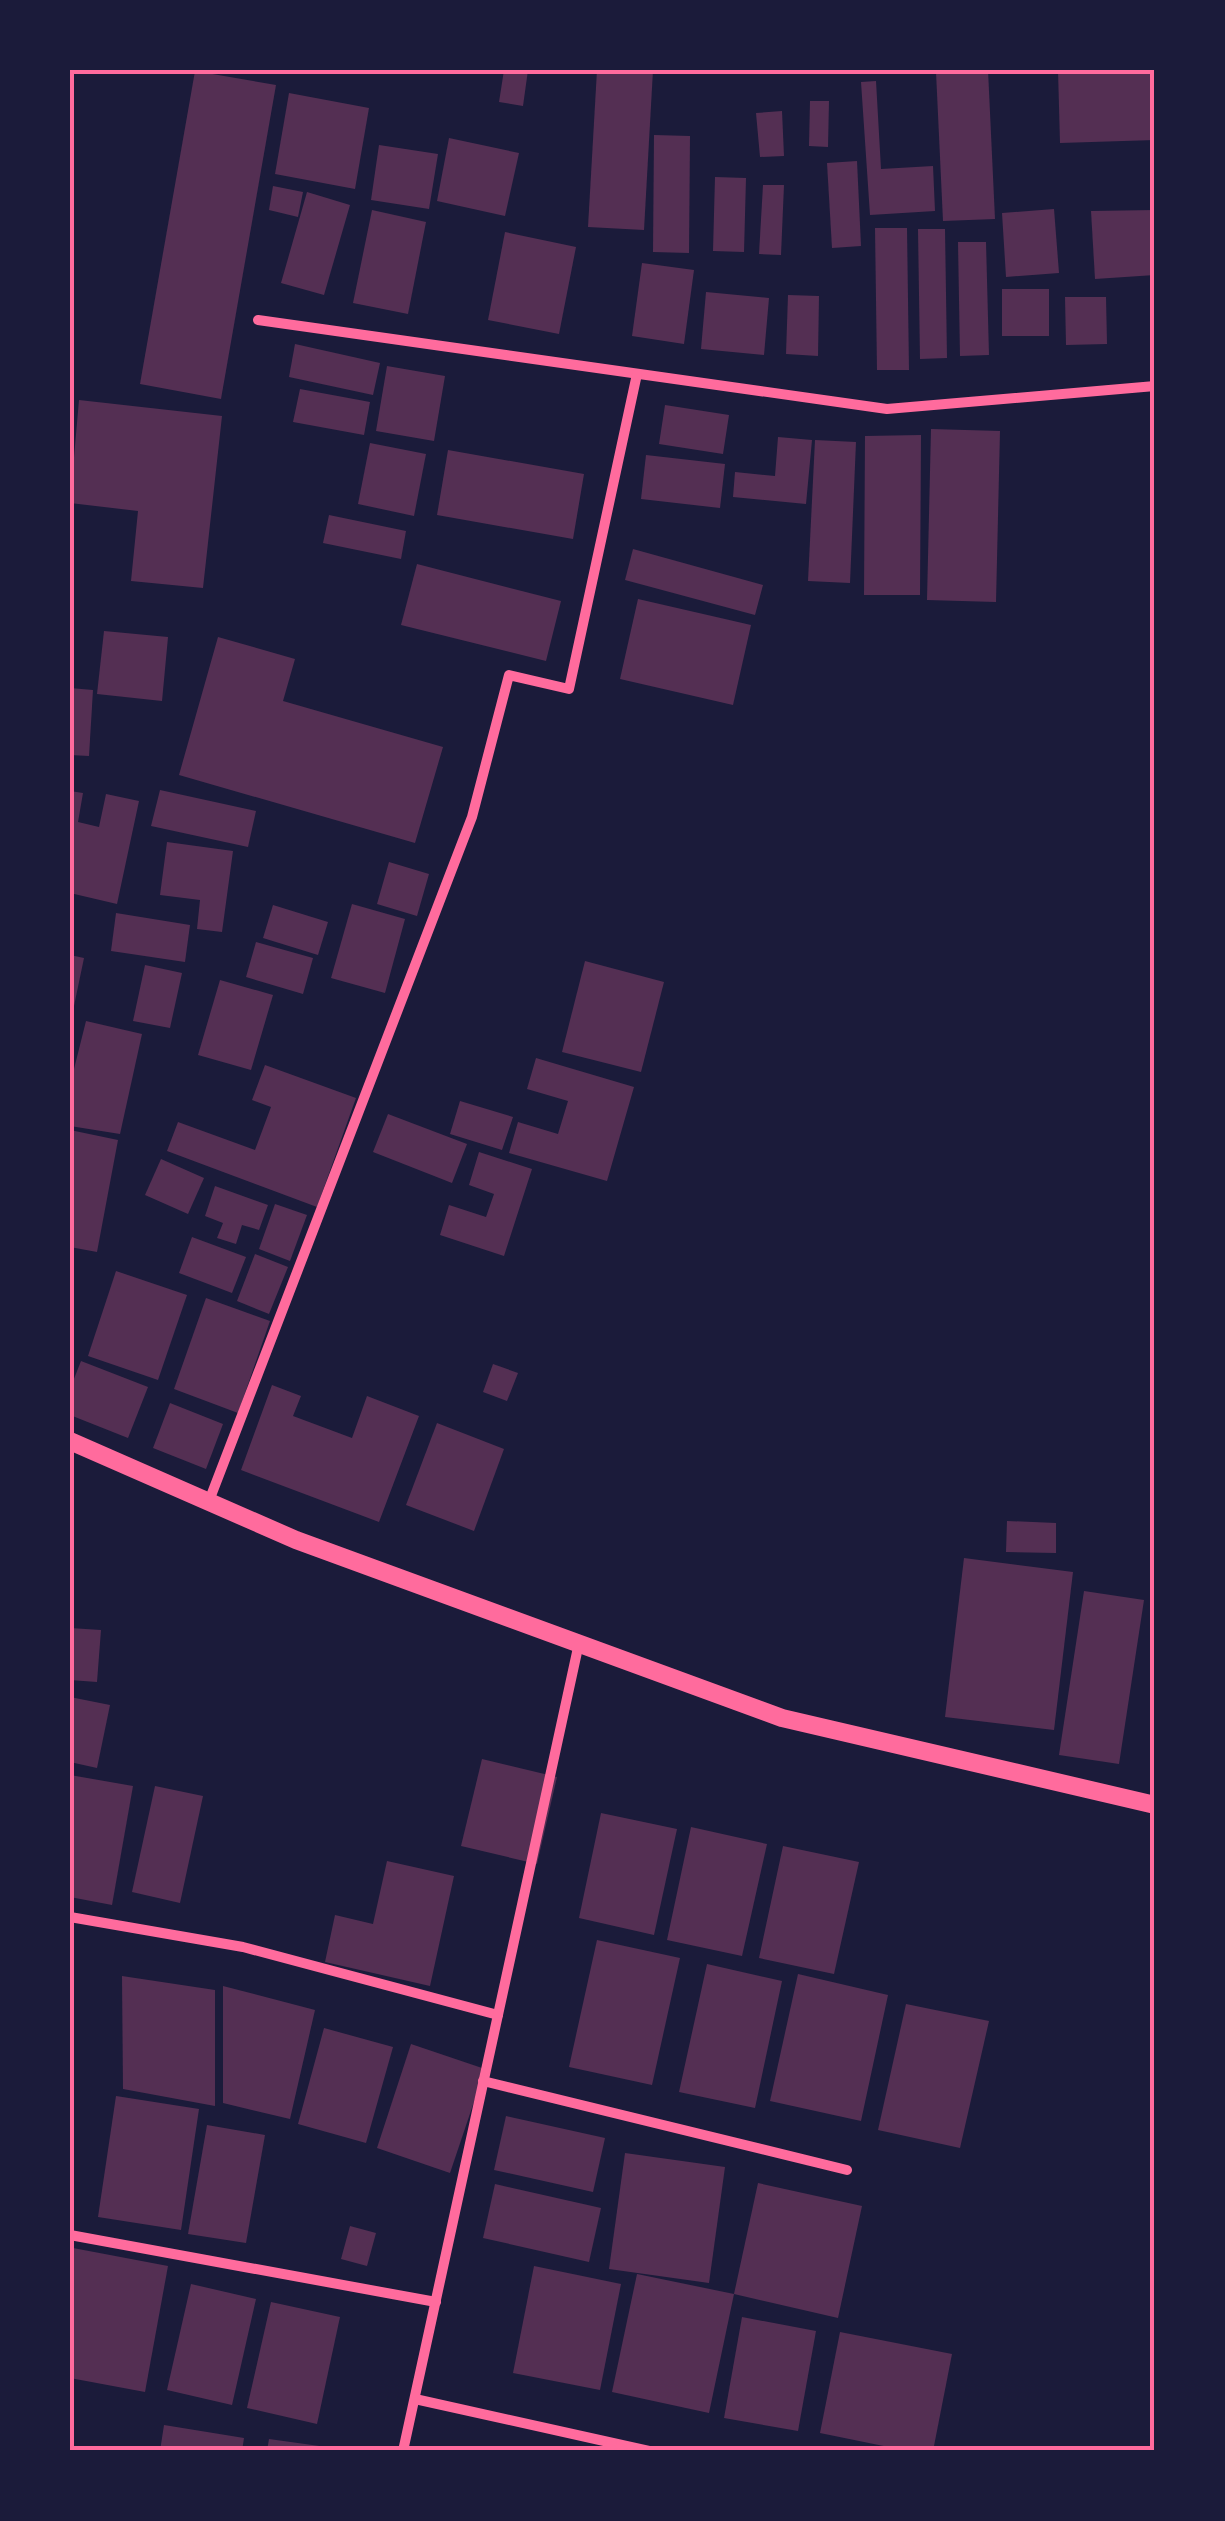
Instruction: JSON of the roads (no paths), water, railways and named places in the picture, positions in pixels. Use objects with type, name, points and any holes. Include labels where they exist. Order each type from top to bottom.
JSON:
[{"type":"street","points":[[258,320],[887,409],[1155,386]]},
{"type":"street","points":[[209,1502],[472,817],[509,675],[568,689],[637,374]]},
{"type":"street","points":[[70,1441],[296,1540],[782,1718],[1155,1805]]},
{"type":"street","points":[[403,2451],[579,1643]]},
{"type":"street","points":[[70,1917],[243,1947],[498,2015]]},
{"type":"street","points":[[484,2081],[847,2170]]},
{"type":"street","points":[[70,2235],[436,2302]]},
{"type":"street","points":[[414,2399],[650,2451]]}]
